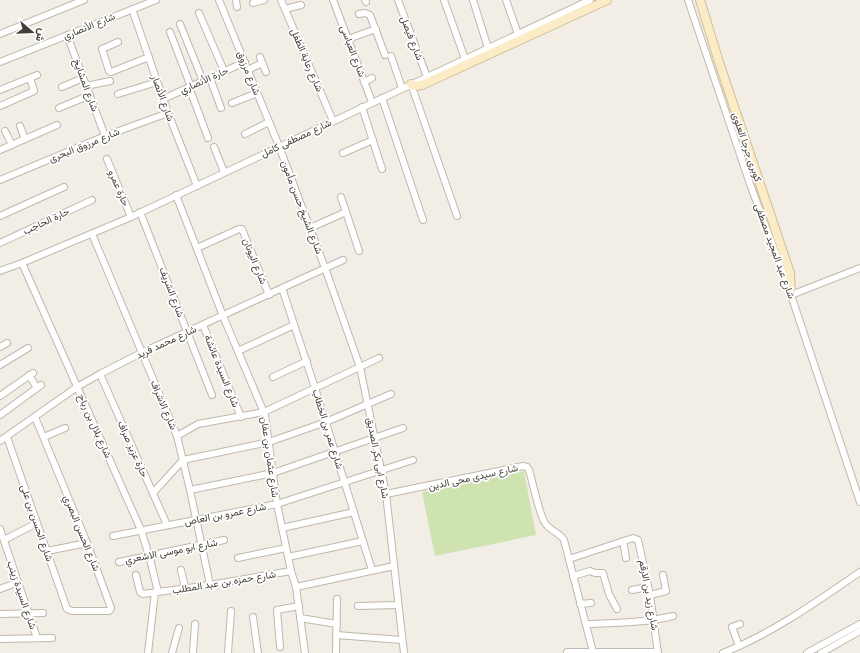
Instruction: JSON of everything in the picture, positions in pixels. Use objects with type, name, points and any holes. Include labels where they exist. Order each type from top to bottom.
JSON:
[{"type":"street","points":[[0,34],[84,0]]},
{"type":"street","name":"شارع الأنصاري","points":[[0,62],[156,0]]},
{"type":"street","name":"شارع مرزوق","points":[[220,0],[279,146]]},
{"type":"street","points":[[236,0],[237,7]]},
{"type":"street","points":[[253,3],[264,0]]},
{"type":"street","name":"شارع رعاية الطفل","points":[[281,0],[333,121]]},
{"type":"street","name":"شارع العباسى","points":[[333,0],[372,102]]},
{"type":"street","name":"شارع فيصل","points":[[398,0],[427,77]]},
{"type":"street","points":[[444,0],[465,59]]},
{"type":"street","points":[[473,0],[488,48]]},
{"type":"street","points":[[506,0],[518,34]]},
{"type":"street","name":"شارع مصطفى كامل","points":[[0,271],[131,217],[590,0]]},
{"type":"street","points":[[411,84],[414,86],[422,85],[607,0]]},
{"type":"street","name":"شارع عبد المجيد مصطفى","points":[[688,0],[750,184],[792,295],[860,502]]},
{"type":"street","name":"كوبرى جرجا العلوى","points":[[700,0],[718,59],[790,273],[792,295]]},
{"type":"street","points":[[285,9],[300,5]]},
{"type":"street","name":"شارع الأنصار","points":[[132,9],[168,113],[197,186]]},
{"type":"street","points":[[199,13],[224,71]]},
{"type":"street","points":[[359,14],[365,13],[370,15],[402,88]]},
{"type":"street","points":[[180,24],[203,81]]},
{"type":"street","points":[[348,39],[376,30]]},
{"type":"street","points":[[170,32],[208,138]]},
{"type":"street","name":"شارع المشايخ","points":[[67,35],[104,136]]},
{"type":"street","points":[[118,42],[102,49],[109,71],[111,72],[149,57]]},
{"type":"street","points":[[248,70],[261,60],[266,72]]},
{"type":"street","name":"حارة الأنصاري","points":[[163,99],[245,62]]},
{"type":"street","points":[[0,90],[36,75]]},
{"type":"street","points":[[0,106],[34,91],[30,78]]},
{"type":"street","points":[[62,87],[83,78]]},
{"type":"street","points":[[210,78],[221,108]]},
{"type":"street","points":[[364,82],[372,78]]},
{"type":"street","points":[[86,86],[110,81]]},
{"type":"street","points":[[118,94],[157,82]]},
{"type":"street","points":[[411,84],[457,216]]},
{"type":"street","points":[[232,104],[257,93]]},
{"type":"street","points":[[59,108],[90,95]]},
{"type":"street","points":[[382,98],[423,220]]},
{"type":"street","points":[[362,107],[382,169]]},
{"type":"street","name":"شارع مرزوق البحرى","points":[[0,180],[104,136],[168,113]]},
{"type":"street","points":[[244,134],[269,122]]},
{"type":"street","points":[[0,150],[57,125]]},
{"type":"street","points":[[20,126],[26,139]]},
{"type":"street","points":[[5,131],[12,145]]},
{"type":"street","points":[[344,153],[372,140]]},
{"type":"street","name":"شارع الشيخ حسن مأمون","points":[[279,146],[325,268]]},
{"type":"street","points":[[214,147],[224,172]]},
{"type":"street","name":"حارة عمرو","points":[[107,159],[131,217]]},
{"type":"street","points":[[0,216],[64,187]]},
{"type":"street","name":"شارع عثمان بن عفان","points":[[176,195],[223,316],[264,412],[277,504],[291,572],[296,587],[305,653]]},
{"type":"street","points":[[341,197],[359,251]]},
{"type":"street","name":"حارة الحاجب","points":[[0,242],[92,200]]},
{"type":"street","name":"شارع الشريف","points":[[140,212],[212,395]]},
{"type":"street","points":[[310,228],[346,212]]},
{"type":"street","name":"شارع اليونان","points":[[197,248],[242,229],[269,294]]},
{"type":"street","name":"شارع الاشراف","points":[[92,234],[177,436],[210,585]]},
{"type":"street","name":"شارع محمد فريد","points":[[0,442],[77,387],[100,374],[141,353],[343,260]]},
{"type":"street","name":"شارع بلال بن رباح","points":[[22,263],[141,530],[149,556],[156,592],[148,653]]},
{"type":"street","name":"شارع ابى بكر الصديق","points":[[325,268],[360,367],[368,403],[386,494],[404,653]]},
{"type":"street","points":[[792,295],[860,268]]},
{"type":"street","name":"شارع عمر بن الخطاب","points":[[282,288],[372,570]]},
{"type":"street","name":"شارع السيدة عائشة","points":[[203,325],[241,417]]},
{"type":"street","points":[[238,351],[294,325]]},
{"type":"street","points":[[0,347],[7,343]]},
{"type":"street","points":[[0,366],[28,348]]},
{"type":"street","points":[[177,436],[198,424],[264,412],[379,358]]},
{"type":"street","points":[[273,377],[306,361]]},
{"type":"street","points":[[0,396],[31,374],[39,387],[0,415]]},
{"type":"street","name":"حارة عزيز صراف","points":[[100,374],[167,525]]},
{"type":"street","points":[[153,493],[183,460],[269,442],[326,422],[391,394]]},
{"type":"street","name":"شارع الحسن البصري","points":[[35,416],[87,543],[111,610],[107,612],[69,610]]},
{"type":"street","points":[[44,438],[65,428]]},
{"type":"street","points":[[190,490],[273,473],[403,428]]},
{"type":"street","name":"شارع الحسن بن على","points":[[7,437],[66,607],[69,610]]},
{"type":"street","name":"شارع عمرو بن العاص","points":[[114,536],[277,504],[413,460]]},
{"type":"street","name":"شارع سيدى محى الدين","points":[[386,494],[523,466],[527,467],[542,518],[548,527],[557,532],[564,540],[593,652]]},
{"type":"street","points":[[282,528],[354,512]]},
{"type":"street","points":[[4,540],[37,523]]},
{"type":"street","name":"شارع السيدة زينب","points":[[0,529],[37,638]]},
{"type":"street","name":"شارع زيد بن الارقم","points":[[623,541],[636,538],[639,542],[650,595],[658,652]]},
{"type":"street","name":"شارع ابو موسى الاشعري","points":[[119,562],[224,540]]},
{"type":"street","points":[[288,556],[363,540]]},
{"type":"street","points":[[569,560],[623,541],[626,558]]},
{"type":"street","points":[[47,551],[87,543]]},
{"type":"street","points":[[238,558],[286,548]]},
{"type":"street","points":[[0,553],[7,549]]},
{"type":"street","points":[[296,587],[394,566]]},
{"type":"street","points":[[181,570],[185,588]]},
{"type":"street","points":[[573,576],[590,571],[595,573],[602,572],[609,594],[618,609]]},
{"type":"street","name":"شارع حمزه بن عبد المطلب","points":[[156,592],[291,572]]},
{"type":"street","points":[[723,653],[784,622],[860,572]]},
{"type":"street","points":[[650,595],[666,591],[663,575]]},
{"type":"street","points":[[136,576],[141,593],[156,592]]},
{"type":"street","points":[[0,589],[18,582]]},
{"type":"street","points":[[632,590],[648,587]]},
{"type":"street","points":[[336,653],[337,600]]},
{"type":"street","points":[[580,604],[591,603]]},
{"type":"street","points":[[358,606],[398,605]]},
{"type":"street","points":[[280,647],[277,610],[299,606]]},
{"type":"street","points":[[228,653],[231,611]]},
{"type":"street","points":[[0,614],[43,612]]},
{"type":"street","points":[[586,624],[654,621],[673,616]]},
{"type":"street","points":[[253,617],[258,653]]},
{"type":"street","points":[[300,618],[337,624]]},
{"type":"street","points":[[193,653],[195,624]]},
{"type":"street","points":[[739,646],[732,627],[740,624]]},
{"type":"street","points":[[807,653],[860,624]]},
{"type":"street","points":[[172,653],[179,628]]},
{"type":"street","points":[[821,653],[860,631]]},
{"type":"street","points":[[336,635],[402,640]]},
{"type":"street","points":[[0,639],[52,638]]},
{"type":"street","points":[[567,652],[658,652]]},
{"type":"green space","points":[[524,471],[536,535],[435,556],[422,492]]}]
